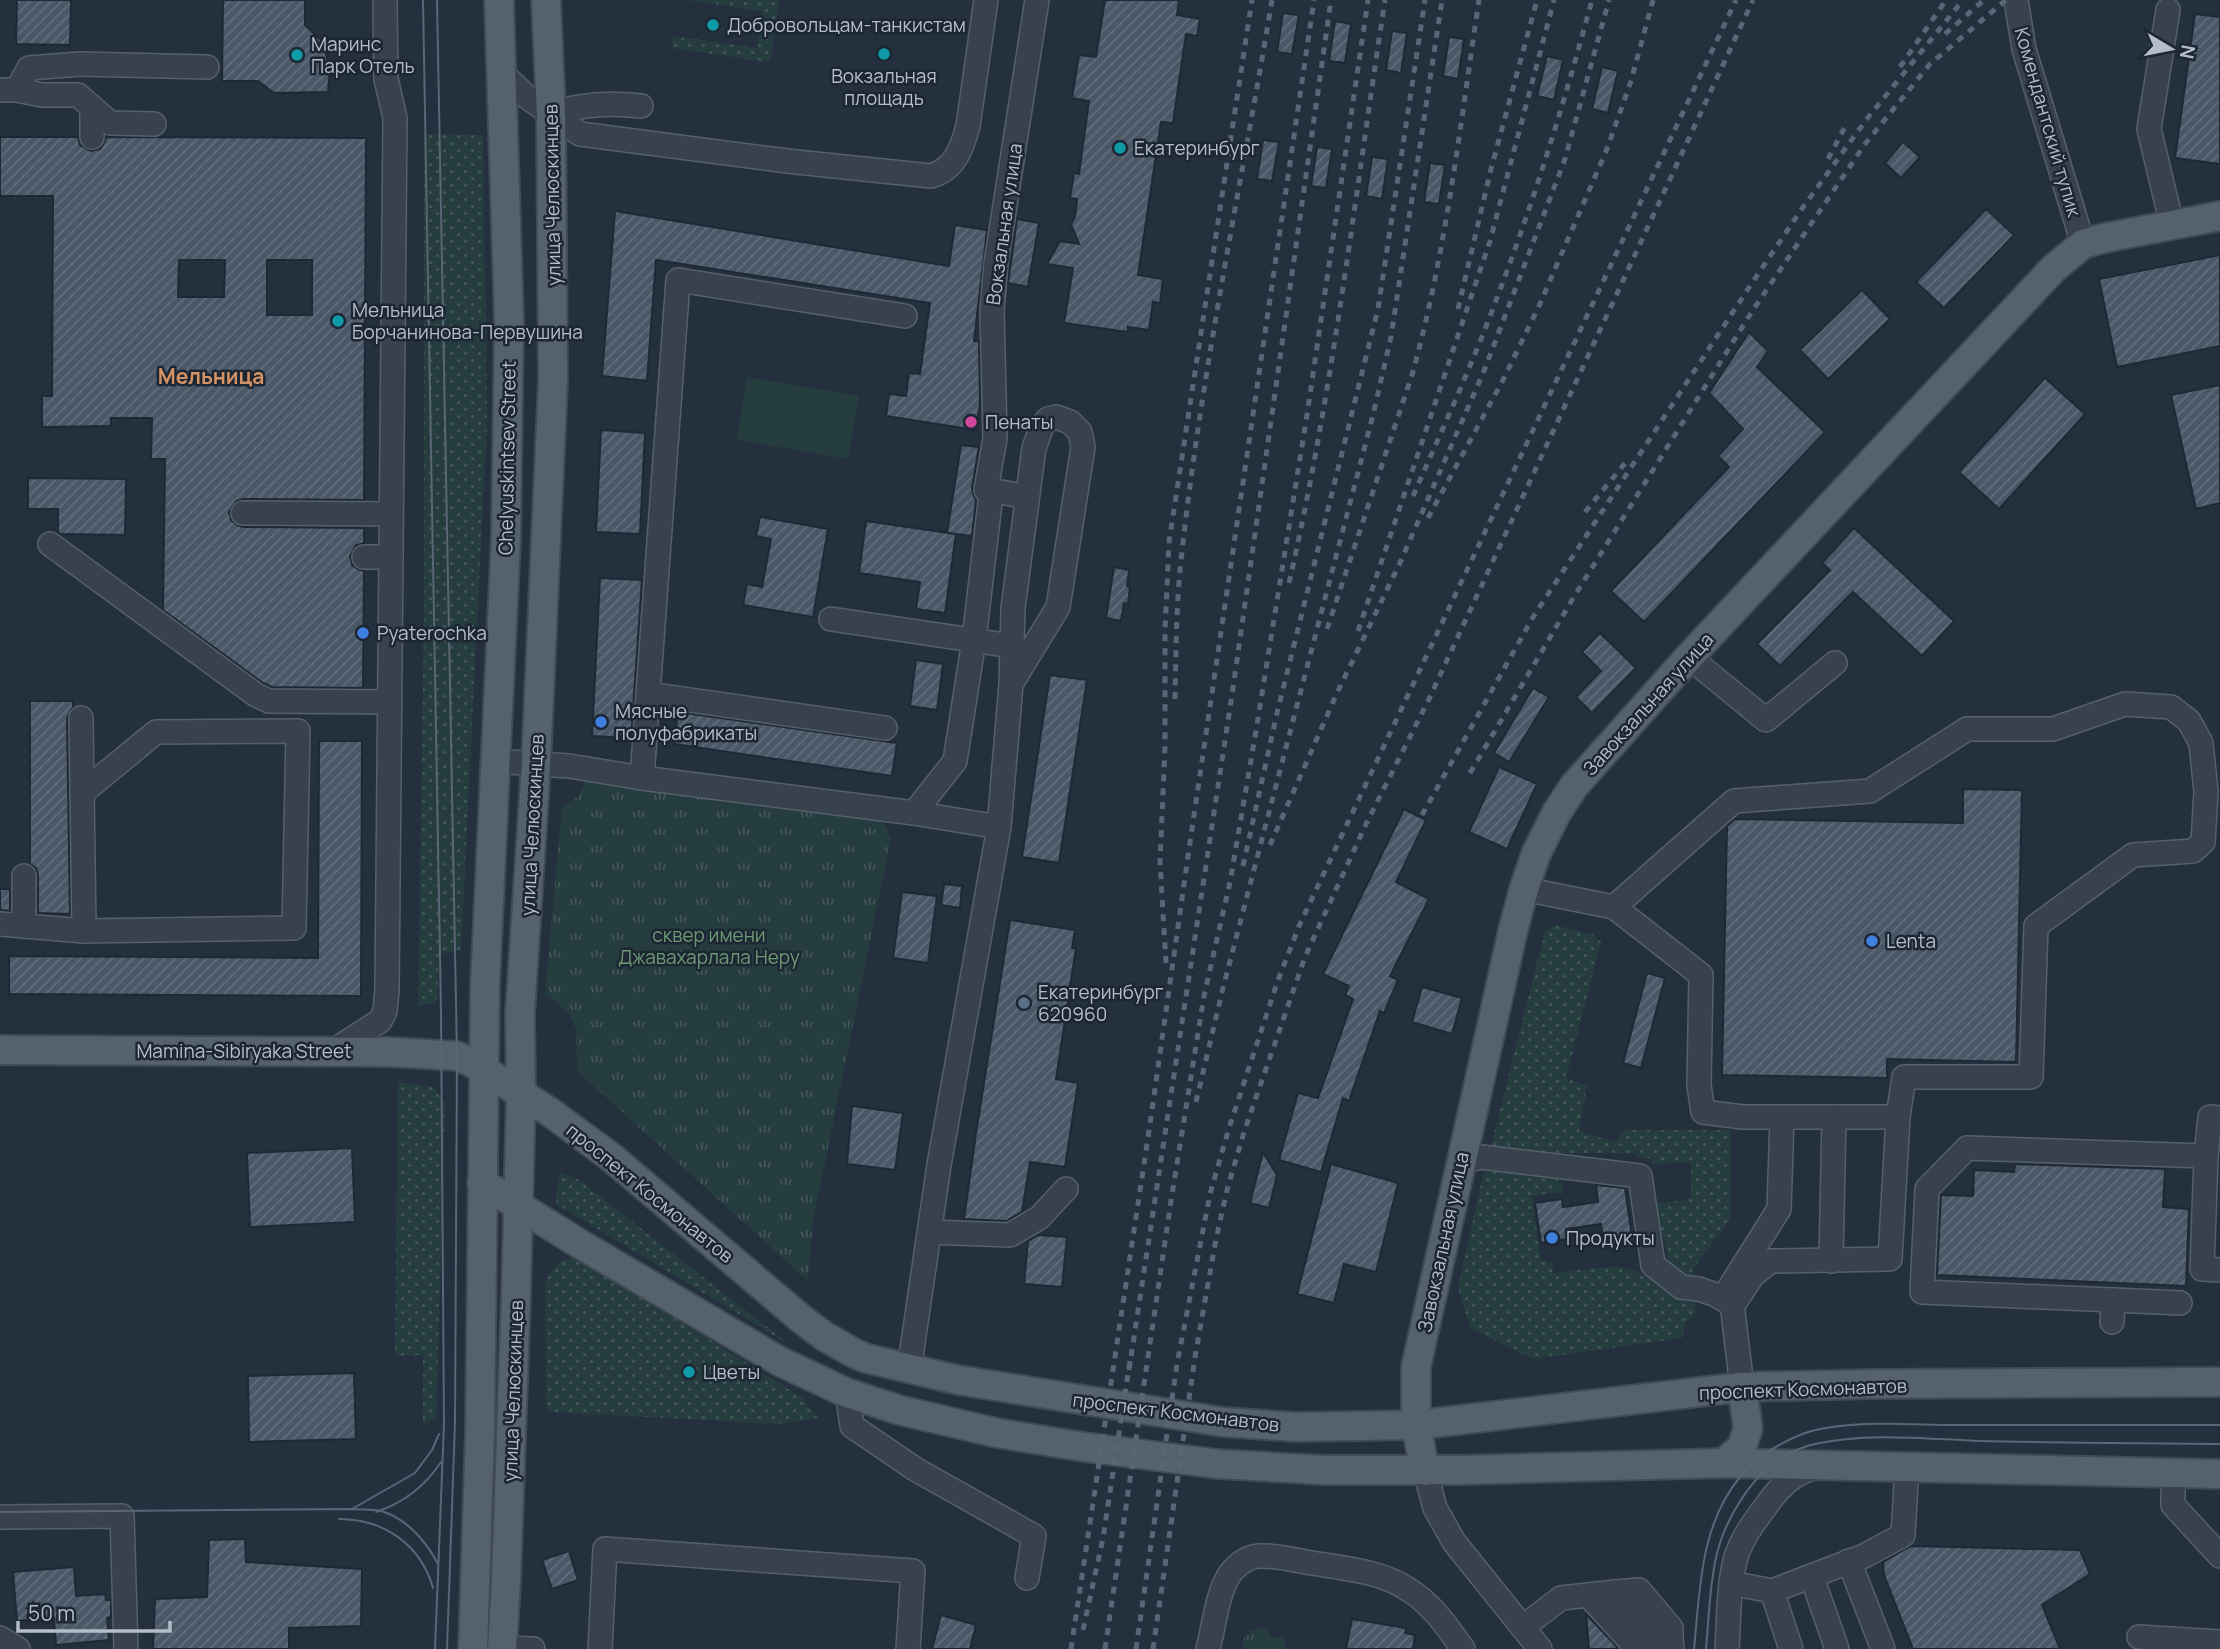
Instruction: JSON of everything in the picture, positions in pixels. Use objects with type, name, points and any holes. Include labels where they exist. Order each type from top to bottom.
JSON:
[{"type":"main road","points":[[499,0],[501,72]]},
{"type":"main road","name":"улица Челюскинцев","points":[[502,1648],[518,1206],[520,1013],[536,764],[553,380],[551,113],[546,0]]},
{"type":"main road","name":"Chelyuskintsev Street","points":[[495,761],[506,538],[509,320],[501,72]]},
{"type":"main road","name":"Завокзальная улица","points":[[1425,1471],[1416,1425],[1416,1367],[1460,1162],[1524,889],[1546,832],[1574,786],[1689,657],[2054,268],[2083,244],[2220,216]]},
{"type":"main road","name":"улица Челюскинцев","points":[[470,1648],[480,1431],[483,1071],[495,761]]},
{"type":"main road","name":"Mamina-Sibiryaka Street","points":[[0,1050],[391,1052],[457,1056],[483,1071]]},
{"type":"main road","name":"проспект Космонавтов","points":[[483,1071],[521,1093],[612,1158],[824,1336],[859,1355],[909,1370],[958,1380],[1223,1422],[1295,1427],[1416,1425],[1742,1387],[2220,1382]]},
{"type":"main road","points":[[482,1183],[779,1361],[847,1393],[899,1410],[997,1433],[1095,1449],[1217,1464],[1324,1470],[1425,1471],[1724,1463],[2220,1474]]},
{"type":"main road","points":[[1724,1463],[1742,1447],[1748,1428],[1742,1387]]},
{"type":"main road","points":[[470,1648],[502,1648]]},
{"type":"street","points":[[333,1051],[380,1021],[385,1011],[395,118],[386,79],[385,0]]},
{"type":"street","points":[[501,72],[527,97],[580,134],[931,176],[940,174],[948,167],[956,159],[963,145],[986,0]]},
{"type":"street","name":"Вокзальная улица","points":[[914,813],[956,761],[974,640],[995,438],[992,310],[996,263],[1037,0]]},
{"type":"street","name":"Комендантский тупик","points":[[2016,0],[2024,50],[2083,244]]},
{"type":"street","points":[[2168,10],[2150,129],[2172,225]]},
{"type":"street","points":[[9,90],[29,68],[80,64],[207,67]]},
{"type":"street","points":[[9,90],[42,95],[78,95],[110,123],[123,130],[154,124]]},
{"type":"street","points":[[551,113],[584,104],[616,103],[641,106]]},
{"type":"street","points":[[92,108],[92,137]]},
{"type":"street","points":[[642,778],[678,280],[905,316]]},
{"type":"street","points":[[909,1370],[939,1165],[999,827],[1011,684],[1013,608],[1034,448],[1042,426],[1048,419],[1056,417],[1070,422],[1080,432],[1083,447],[1058,607],[1011,684]]},
{"type":"street","points":[[988,492],[1027,496]]},
{"type":"street","points":[[243,513],[391,536]]},
{"type":"street","points":[[364,543],[391,536]]},
{"type":"street","points":[[50,544],[256,695],[269,701],[390,702]]},
{"type":"street","points":[[831,619],[1012,646]]},
{"type":"street","points":[[1689,657],[1766,720],[1835,663]]},
{"type":"street","points":[[648,694],[885,729]]},
{"type":"street","points":[[1614,907],[1734,802],[1870,791],[1967,729],[2053,729],[2125,704],[2171,707],[2189,721],[2201,743],[2206,792],[2203,842],[2193,851],[2133,855],[2036,926],[2031,1077],[1904,1077],[1898,1117],[1890,1259],[1771,1261],[1753,1275],[1732,1305]]},
{"type":"street","points":[[81,718],[84,931]]},
{"type":"street","points":[[0,924],[84,931],[294,928],[298,731],[156,732],[82,793]]},
{"type":"street","points":[[495,761],[569,766],[999,827]]},
{"type":"street","points":[[24,876],[24,926]]},
{"type":"street","points":[[1524,889],[1614,907],[1701,975],[1699,1084],[1703,1112],[1743,1117],[1898,1117]]},
{"type":"street","points":[[1830,1261],[1834,1117]]},
{"type":"street","points":[[2220,1118],[2210,1117],[2202,1269],[2220,1270]]},
{"type":"street","points":[[1742,1387],[1730,1287],[1779,1209],[1782,1118]]},
{"type":"street","points":[[2180,1303],[2113,1311],[1922,1292],[1927,1189],[1967,1148],[2206,1156]]},
{"type":"street","points":[[1460,1162],[1481,1157],[1640,1176],[1653,1265],[1681,1287],[1716,1295],[1732,1305]]},
{"type":"street","points":[[930,1232],[1010,1235],[1039,1218],[1066,1189]]},
{"type":"street","points":[[847,1393],[852,1426],[915,1469],[1034,1536],[1027,1578]]},
{"type":"street","points":[[1727,1649],[1731,1583],[1736,1558],[1749,1529],[1775,1494],[1800,1471],[1820,1465]]},
{"type":"street","points":[[1731,1583],[1772,1591],[1864,1556],[1903,1535],[1907,1468]]},
{"type":"street","points":[[1425,1471],[1438,1515],[1454,1542],[1532,1642],[1561,1598],[1588,1595],[1615,1592],[1639,1590],[1671,1628],[1668,1643],[1632,1643],[1588,1595]]},
{"type":"street","points":[[2172,1472],[2173,1505],[2216,1549]]},
{"type":"street","points":[[0,1517],[122,1516],[126,1649]]},
{"type":"street","points":[[600,1649],[605,1549],[913,1571],[908,1649]]},
{"type":"street","points":[[1209,1649],[1224,1586],[1232,1570],[1257,1556],[1358,1571],[1387,1579],[1408,1589],[1426,1603],[1463,1649]]},
{"type":"street","points":[[1849,1561],[1883,1649]]},
{"type":"street","points":[[1812,1577],[1837,1649]]},
{"type":"street","points":[[1772,1591],[1791,1649]]},
{"type":"street","points":[[2139,1637],[2220,1642]]},
{"type":"street","points":[[0,1638],[18,1649]]},
{"type":"street","points":[[502,1648],[533,1649]]},
{"type":"green space","points":[[687,0],[779,0],[770,62],[671,48],[673,36],[757,48],[762,11]]},
{"type":"green space","points":[[424,134],[483,135],[487,420],[461,950],[439,954],[437,1002],[418,1006],[424,615]]},
{"type":"green space","points":[[747,377],[859,396],[848,459],[737,440]]},
{"type":"green space","name":"сквер имени Джавахарлала Неру","points":[[588,775],[880,815],[891,839],[813,1221],[808,1281],[577,1071],[576,1029],[570,1015],[545,993],[562,806],[578,797]]},
{"type":"green space","points":[[1555,925],[1593,935],[1601,942],[1566,1078],[1587,1086],[1579,1131],[1615,1142],[1625,1130],[1731,1130],[1730,1219],[1694,1268],[1691,1282],[1682,1280],[1670,1263],[1654,1204],[1691,1199],[1691,1162],[1654,1164],[1650,1158],[1639,1158],[1634,1153],[1533,1153],[1491,1146],[1545,931]]},
{"type":"green space","points":[[398,1082],[434,1087],[445,1105],[436,1417],[423,1424],[423,1355],[395,1356]]},
{"type":"green space","points":[[1504,1166],[1554,1176],[1563,1185],[1563,1191],[1532,1196],[1541,1261],[1552,1262],[1553,1273],[1625,1268],[1680,1295],[1696,1299],[1695,1316],[1685,1323],[1682,1338],[1533,1359],[1470,1328],[1458,1287],[1484,1171]]},
{"type":"green space","points":[[559,1172],[579,1180],[790,1345],[556,1204]]},
{"type":"green space","points":[[570,1258],[590,1263],[801,1397],[819,1418],[782,1424],[550,1412],[546,1407],[545,1286],[553,1268]]},
{"type":"green space","points":[[1268,1627],[1270,1638],[1283,1636],[1286,1649],[1243,1649],[1244,1636],[1250,1635],[1249,1631]]},
{"type":"building","points":[[17,0],[71,0],[70,45],[16,44]]},
{"type":"building","points":[[223,0],[305,0],[305,25],[323,42],[330,69],[328,92],[274,93],[258,81],[222,81]]},
{"type":"building","name":"Екатеринбург","points":[[1105,0],[1179,0],[1177,15],[1200,19],[1197,36],[1186,34],[1173,123],[1161,122],[1138,275],[1163,279],[1160,303],[1153,302],[1149,330],[1128,327],[1128,332],[1064,323],[1073,268],[1047,264],[1060,241],[1079,244],[1071,224],[1075,217],[1077,199],[1070,198],[1074,173],[1079,174],[1089,101],[1072,98],[1079,55],[1096,57]]},
{"type":"building","points":[[1283,13],[1299,15],[1292,54],[1277,52]]},
{"type":"building","points":[[2195,14],[2220,17],[2220,164],[2175,158]]},
{"type":"building","points":[[1335,21],[1351,24],[1345,63],[1329,61]]},
{"type":"building","points":[[1392,31],[1407,33],[1401,73],[1386,70]]},
{"type":"building","points":[[1449,37],[1464,39],[1458,79],[1443,76]]},
{"type":"building","points":[[1547,56],[1563,60],[1554,100],[1537,96]]},
{"type":"building","points":[[1602,67],[1618,71],[1608,113],[1592,109]]},
{"type":"building","points":[[0,137],[78,137],[80,145],[91,151],[100,149],[106,137],[366,138],[364,500],[243,499],[236,501],[229,512],[231,520],[243,527],[364,528],[364,543],[356,545],[350,556],[352,565],[364,571],[363,688],[272,687],[163,610],[165,459],[151,459],[152,418],[111,418],[111,426],[42,427],[42,396],[52,396],[53,196],[0,196]],"holes":[[[179,260],[225,260],[224,297],[178,297]],[[267,260],[312,260],[312,315],[267,315]]]},
{"type":"building","points":[[1263,140],[1279,142],[1272,181],[1257,179]]},
{"type":"building","points":[[1903,142],[1920,157],[1901,178],[1885,163]]},
{"type":"building","points":[[1317,147],[1332,149],[1326,188],[1311,186]]},
{"type":"building","points":[[1372,157],[1388,159],[1382,199],[1366,196]]},
{"type":"building","points":[[1430,163],[1445,165],[1439,204],[1424,202]]},
{"type":"building","points":[[1986,209],[2014,235],[1944,308],[1916,282]]},
{"type":"building","points":[[615,211],[949,266],[955,225],[987,230],[974,341],[979,341],[980,404],[976,430],[886,416],[889,394],[906,396],[909,373],[920,374],[930,303],[656,260],[647,381],[602,376]]},
{"type":"building","points":[[1017,219],[1039,223],[1028,287],[1008,283]]},
{"type":"building","points":[[2220,255],[2220,346],[2117,367],[2099,279]]},
{"type":"building","points":[[1862,290],[1890,319],[1828,379],[1800,350]]},
{"type":"building","points":[[1749,332],[1768,351],[1757,367],[1825,432],[1644,622],[1611,591],[1729,467],[1718,456],[1743,429],[1709,393]]},
{"type":"building","points":[[2045,378],[2085,414],[1999,509],[1959,472]]},
{"type":"building","points":[[2220,385],[2220,503],[2196,509],[2171,395]]},
{"type":"building","points":[[601,430],[645,433],[640,534],[596,532]]},
{"type":"building","points":[[961,445],[979,447],[972,488],[976,500],[972,536],[947,533]]},
{"type":"building","points":[[28,478],[126,479],[125,535],[60,534],[58,509],[28,509]]},
{"type":"building","points":[[760,517],[828,529],[813,617],[743,605],[747,584],[762,587],[771,539],[756,536]]},
{"type":"building","points":[[866,521],[956,534],[945,613],[916,609],[920,582],[859,573]]},
{"type":"building","points":[[1854,528],[1954,621],[1922,656],[1853,592],[1780,666],[1757,644],[1830,570],[1822,563]]},
{"type":"building","points":[[1114,567],[1129,570],[1128,604],[1124,603],[1121,621],[1106,618]]},
{"type":"building","points":[[600,578],[642,580],[631,738],[592,736]]},
{"type":"building","points":[[1600,633],[1636,668],[1592,713],[1576,697],[1601,671],[1582,652]]},
{"type":"building","points":[[916,660],[943,664],[937,710],[910,706]]},
{"type":"building","points":[[1050,675],[1087,680],[1059,863],[1022,857]]},
{"type":"building","points":[[1533,688],[1549,697],[1509,762],[1494,753]]},
{"type":"building","points":[[30,701],[73,701],[67,718],[70,914],[38,913],[38,875],[36,868],[30,864]]},
{"type":"building","points":[[678,712],[897,743],[892,776],[674,744]]},
{"type":"building","points":[[319,741],[362,741],[361,996],[9,994],[9,956],[318,958]]},
{"type":"building","points":[[1499,767],[1537,784],[1507,849],[1469,832]]},
{"type":"building","name":"Lenta","points":[[1963,789],[2022,790],[2016,1062],[1887,1059],[1887,1078],[1722,1075],[1727,826],[1735,819],[1963,823]]},
{"type":"building","points":[[1404,809],[1426,820],[1396,882],[1429,899],[1390,976],[1398,980],[1384,1013],[1380,1011],[1349,1101],[1343,1098],[1321,1172],[1279,1160],[1298,1093],[1318,1098],[1353,999],[1345,995],[1349,986],[1323,974]]},
{"type":"building","points":[[944,884],[962,886],[960,908],[941,905]]},
{"type":"building","points":[[0,889],[10,889],[10,911],[0,910]]},
{"type":"building","points":[[902,892],[937,896],[928,963],[893,958]]},
{"type":"building","points":[[1010,920],[1075,930],[1072,948],[1076,948],[1056,1079],[1078,1083],[1065,1167],[1030,1162],[1022,1212],[1006,1221],[964,1219],[976,1133]]},
{"type":"building","points":[[1647,973],[1665,978],[1641,1068],[1623,1063]]},
{"type":"building","points":[[1422,987],[1462,998],[1452,1034],[1412,1022]]},
{"type":"building","points":[[852,1106],[903,1113],[895,1170],[847,1164]]},
{"type":"building","points":[[352,1148],[355,1222],[250,1227],[247,1153]]},
{"type":"building","points":[[1263,1152],[1277,1175],[1269,1208],[1250,1203]]},
{"type":"building","points":[[1331,1164],[1398,1183],[1376,1272],[1344,1264],[1334,1303],[1297,1294]]},
{"type":"building","points":[[2015,1164],[2165,1169],[2163,1207],[2189,1209],[2186,1286],[1937,1275],[1941,1195],[1973,1196],[1974,1170],[2014,1172]]},
{"type":"building","points":[[1596,1185],[1625,1188],[1632,1236],[1603,1240],[1601,1224],[1566,1229],[1568,1239],[1541,1243],[1535,1203],[1562,1199],[1563,1207],[1598,1202]]},
{"type":"building","points":[[1038,1235],[1067,1237],[1062,1287],[1024,1284],[1028,1241]]},
{"type":"building","points":[[354,1373],[356,1439],[249,1442],[248,1376]]},
{"type":"building","points":[[245,1539],[246,1562],[362,1569],[361,1626],[289,1628],[289,1649],[153,1649],[155,1599],[207,1597],[209,1540]]},
{"type":"building","points":[[1911,1546],[2080,1550],[2090,1574],[2042,1605],[2060,1649],[1913,1649],[1884,1575],[1883,1562]]},
{"type":"building","points":[[569,1551],[578,1580],[552,1589],[542,1560]]},
{"type":"building","points":[[74,1567],[76,1596],[105,1594],[106,1600],[111,1600],[111,1617],[107,1618],[109,1640],[56,1645],[54,1618],[17,1621],[13,1572]]},
{"type":"building","points":[[1586,1614],[1619,1649],[1589,1649]]},
{"type":"building","points":[[941,1615],[976,1625],[970,1649],[932,1649]]},
{"type":"building","points":[[1352,1619],[1406,1628],[1405,1633],[1415,1635],[1413,1649],[1346,1649]]},
{"type":"tram line","points":[[423,0],[441,1012],[444,1424],[435,1649]]},
{"type":"tram line","points":[[437,0],[457,1056],[455,1423],[447,1649]]},
{"type":"tram line","points":[[1694,1649],[1704,1559],[1709,1537],[1727,1496],[1754,1463],[1778,1446],[1805,1433],[1840,1426],[1879,1424],[2220,1425]]},
{"type":"tram line","points":[[352,1509],[415,1473],[432,1450],[439,1434]]},
{"type":"tram line","points":[[1706,1649],[1714,1568],[1729,1522],[1741,1500],[1764,1472],[1772,1464],[1798,1449],[1835,1440],[1877,1437],[2010,1442],[2220,1444]]},
{"type":"tram line","points":[[376,1512],[413,1492],[441,1462]]},
{"type":"tram line","points":[[0,1512],[378,1510],[407,1525],[428,1547],[438,1564]]},
{"type":"tram line","points":[[339,1519],[371,1524],[398,1537],[420,1559],[433,1588]]},
{"type":"railway","points":[[1166,963],[1160,862],[1169,542],[1252,0]]},
{"type":"railway","points":[[1175,699],[1178,596],[1189,491],[1210,350],[1272,0]]},
{"type":"railway","points":[[1071,1649],[1314,0]]},
{"type":"railway","points":[[1129,1370],[1233,688],[1331,0]]},
{"type":"railway","points":[[1105,1649],[1171,1201],[1204,996],[1230,882],[1255,737],[1307,415],[1368,0]]},
{"type":"railway","points":[[1289,583],[1331,366],[1385,0]]},
{"type":"railway","points":[[1243,866],[1277,713],[1378,309],[1425,0]]},
{"type":"railway","points":[[1196,1102],[1391,337],[1442,0]]},
{"type":"railway","points":[[1327,629],[1412,375],[1424,329],[1451,189],[1479,0]]},
{"type":"railway","points":[[1458,309],[1491,169],[1537,0]]},
{"type":"railway","points":[[1358,631],[1490,241],[1554,0]]},
{"type":"railway","points":[[1413,496],[1468,371],[1512,259],[1549,149],[1592,0]]},
{"type":"railway","points":[[1270,845],[1337,693],[1399,565],[1484,371],[1565,159],[1609,0]]},
{"type":"railway","points":[[1428,518],[1503,380],[1539,306],[1607,149],[1631,81],[1653,0]]},
{"type":"railway","points":[[1136,1649],[1177,1364],[1210,1194],[1277,983],[1299,926],[1736,0]]},
{"type":"railway","points":[[1153,1649],[1195,1357],[1216,1239],[1244,1132],[1305,957],[1366,824],[1429,699],[1753,0]]},
{"type":"railway","points":[[1900,67],[1946,0]]},
{"type":"railway","points":[[1422,815],[1533,617],[1750,286],[1866,120],[1963,0]]},
{"type":"railway","points":[[1945,34],[1984,0]]},
{"type":"railway","points":[[1470,773],[1575,595],[1751,313],[1865,144],[1930,64],[2006,0]]},
{"type":"railway","points":[[1828,159],[1846,125]]},
{"type":"railway","points":[[1585,512],[1626,462]]},
{"type":"railway","points":[[1083,1630],[1103,1538],[1130,1361]]},
{"type":"place","name":"Добровольцам-танкистам","points":[[713,25]]},
{"type":"place","name":"Вокзальная площадь","points":[[884,54]]},
{"type":"place","name":"Маринс Парк Отель","points":[[297,55]]},
{"type":"place","name":"Екатеринбург","points":[[1120,148]]},
{"type":"place","name":"Мельница Борчанинова-Первушина","points":[[338,321]]},
{"type":"place","name":"Пенаты","points":[[971,422]]},
{"type":"place","name":"Pyaterochka","points":[[363,633]]},
{"type":"place","name":"Мясные полуфабрикаты","points":[[601,722]]},
{"type":"place","name":"Lenta","points":[[1872,941]]},
{"type":"place","name":"Екатеринбург 620960","points":[[1024,1003]]},
{"type":"place","name":"Продукты","points":[[1552,1238]]},
{"type":"place","name":"Цветы","points":[[689,1372]]},
{"type":"district","name":"Мельница","points":[[211,377]]}]
